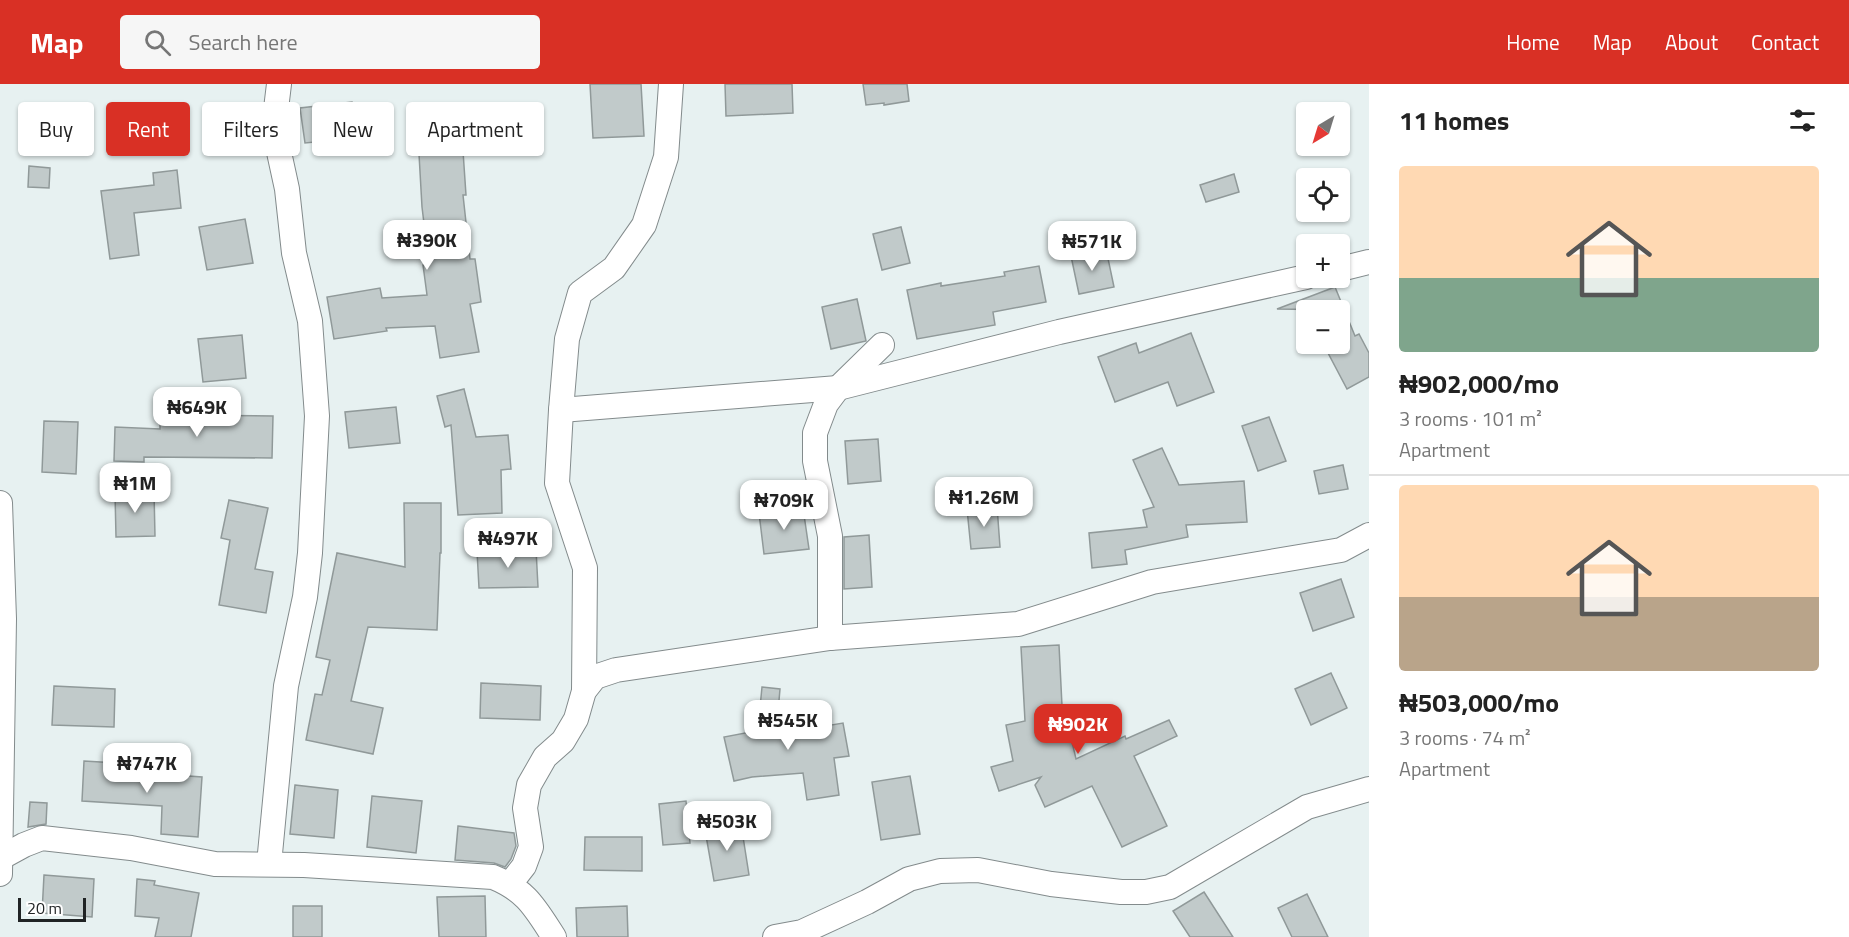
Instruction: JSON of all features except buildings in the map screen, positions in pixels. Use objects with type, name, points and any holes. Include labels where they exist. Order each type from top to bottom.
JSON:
[{"type":"street","points":[[268,864],[286,686],[306,597],[317,416],[310,321],[294,253],[287,189],[277,143],[276,109],[279,84]]},
{"type":"street","points":[[510,884],[524,866],[531,847],[525,808],[529,785],[545,757],[563,741],[576,719],[584,691],[585,568],[556,483],[567,339],[580,293],[614,268],[644,225],[666,157],[671,84]]},
{"type":"street","points":[[1350,267],[1369,262]]},
{"type":"street","points":[[561,410],[838,388],[1059,332],[1296,279]]},
{"type":"street","points":[[830,638],[830,536],[815,461],[815,433],[826,404],[838,388],[882,345]]},
{"type":"street","points":[[0,503],[4,619],[0,862]]},
{"type":"street","points":[[584,691],[595,677],[616,670],[830,638],[1018,624],[1152,582],[1341,550],[1369,535]]},
{"type":"street","points":[[775,937],[802,932],[867,902],[909,879],[940,871],[978,870],[1052,884],[1121,892],[1146,892],[1170,887],[1307,807],[1369,789]]},
{"type":"street","points":[[0,862],[24,845],[42,838],[131,848],[215,864],[268,864],[493,877],[510,884],[529,899],[554,937]]}]
